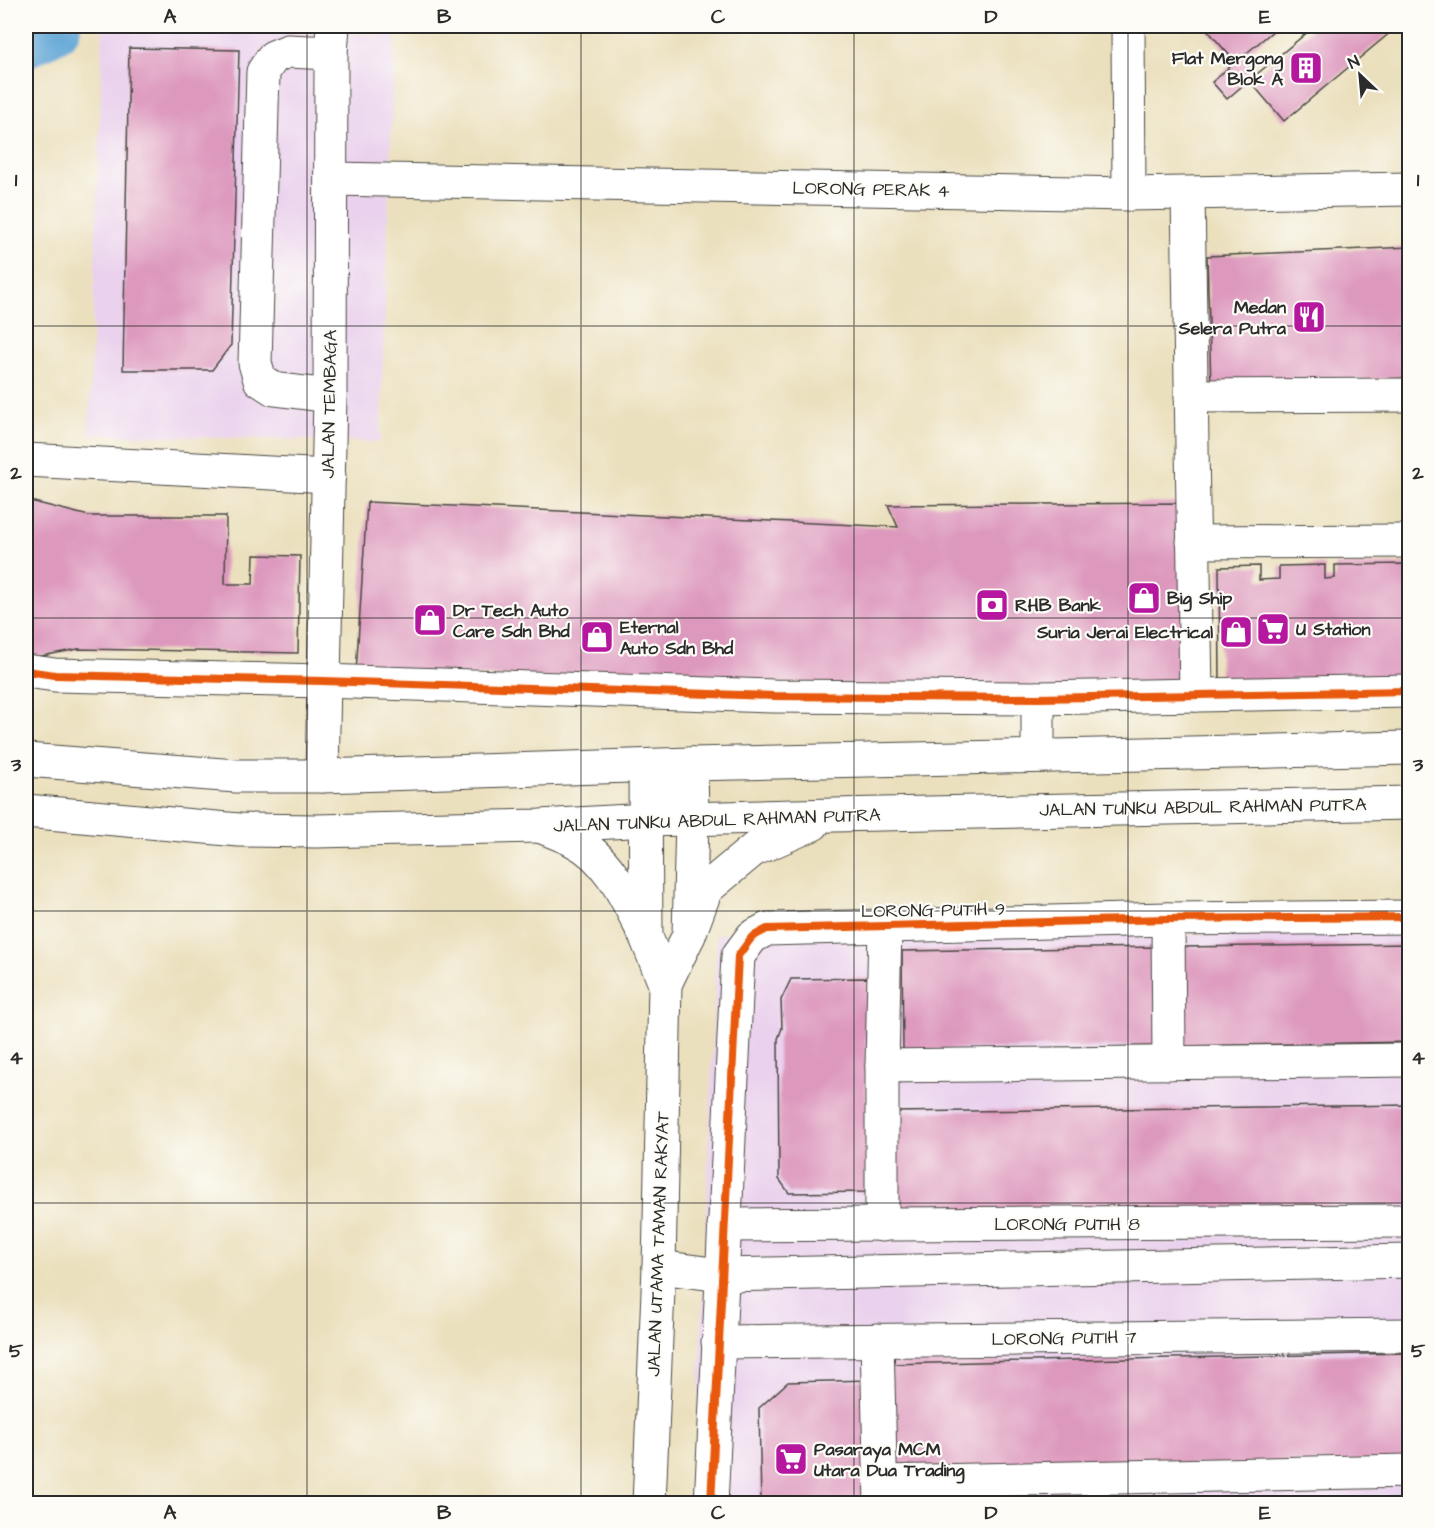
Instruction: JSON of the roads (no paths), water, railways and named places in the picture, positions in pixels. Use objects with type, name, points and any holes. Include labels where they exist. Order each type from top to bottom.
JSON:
[{"type":"street","points":[[1128,26],[1130,194]]},
{"type":"street","points":[[330,396],[274,389],[260,380],[255,363],[263,72],[273,57],[332,37]]},
{"type":"street","name":"JALAN TEMBAGA","points":[[322,776],[329,476],[332,37]]},
{"type":"street","name":"LORONG PERAK 4","points":[[332,179],[1130,194],[1410,189]]},
{"type":"street","points":[[1188,194],[1196,695]]},
{"type":"street","points":[[1191,396],[1410,395]]},
{"type":"street","points":[[26,460],[329,476]]},
{"type":"street","points":[[1193,542],[1410,541]]},
{"type":"street","points":[[26,671],[55,675],[324,681],[774,696],[1038,698],[1410,691]]},
{"type":"street","points":[[1038,698],[1038,756]]},
{"type":"street","points":[[26,759],[236,776],[322,776],[691,764],[1410,748]]},
{"type":"street","points":[[646,820],[665,788],[691,764]]},
{"type":"street","name":"JALAN UTAMA TAMAN RAKYAT","points":[[665,984],[689,935],[691,764]]},
{"type":"street","name":"JALAN UTAMA TAMAN RAKYAT","points":[[645,766],[646,937],[665,984],[659,1268],[649,1503]]},
{"type":"street","name":"JALAN TUNKU ABDUL RAHMAN PUTRA","points":[[26,811],[239,830],[316,831],[540,826],[646,820],[834,815],[1410,802]]},
{"type":"street","points":[[689,935],[706,889],[753,850],[834,815]]},
{"type":"street","points":[[540,826],[575,841],[602,861],[625,896],[646,937]]},
{"type":"street","name":"LORONG PUTIH 9","points":[[711,1503],[738,956],[752,937],[767,929],[1168,919],[1410,917]]},
{"type":"street","points":[[1168,919],[1169,1063]]},
{"type":"street","points":[[882,1225],[885,926]]},
{"type":"street","points":[[882,1066],[1410,1060]]},
{"type":"street","name":"LORONG PUTIH 8","points":[[724,1225],[1410,1221]]},
{"type":"street","points":[[659,1268],[722,1275],[1410,1261]]},
{"type":"street","name":"LORONG PUTIH 7","points":[[718,1341],[1410,1335]]},
{"type":"street","points":[[877,1340],[881,1493],[1410,1470]]},
{"type":"waterway","points":[[26,39],[53,26]]},
{"type":"place","name":"Flat Mergong Blok A","points":[[1306,68]]},
{"type":"place","name":"Medan Selera Putra","points":[[1309,317]]},
{"type":"place","name":"Big Ship","points":[[1144,598]]},
{"type":"place","name":"RHB Bank","points":[[992,605]]},
{"type":"place","name":"Dr Tech Auto Care Sdn Bhd","points":[[430,620]]},
{"type":"place","name":"U Station","points":[[1273,629]]},
{"type":"place","name":"Suria Jerai Electrical","points":[[1236,632]]},
{"type":"place","name":"Eternal Auto Sdn Bhd","points":[[597,637]]},
{"type":"place","name":"Pasaraya MCM Utara Dua Trading","points":[[791,1459]]}]
